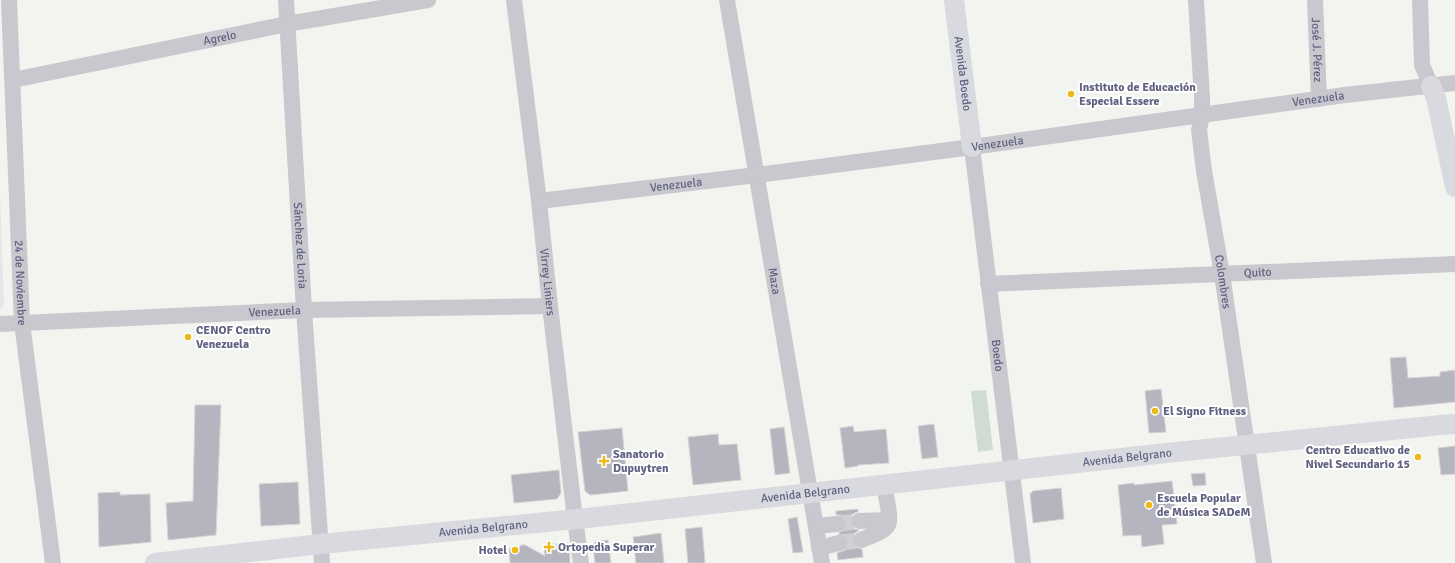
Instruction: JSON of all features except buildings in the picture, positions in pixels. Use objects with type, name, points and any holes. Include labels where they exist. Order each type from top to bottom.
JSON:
[{"type":"main road","name":"Avenida Boedo","points":[[954,0],[972,147]]},
{"type":"main road","points":[[1431,86],[1436,98],[1455,187]]},
{"type":"main road","name":"Avenida Belgrano","points":[[155,563],[322,554],[575,519],[1450,424]]},
{"type":"street","name":"24 de Noviembre","points":[[9,0],[22,323],[54,563]]},
{"type":"street","name":"Sánchez de Loria","points":[[286,0],[304,310],[322,554]]},
{"type":"street","name":"Agrelo","points":[[13,80],[287,24],[428,0]]},
{"type":"street","name":"Virrey Liniers","points":[[514,0],[581,563]]},
{"type":"street","name":"Maza","points":[[727,0],[821,555]]},
{"type":"street","name":"Colombres","points":[[1196,0],[1202,98],[1202,115],[1199,130],[1204,171],[1222,274],[1264,563]]},
{"type":"street","name":"José J. Pérez","points":[[1315,0],[1319,100]]},
{"type":"street","points":[[1420,0],[1422,65],[1431,86]]},
{"type":"street","name":"Venezuela","points":[[539,201],[757,175],[1455,82]]},
{"type":"street","name":"Boedo","points":[[972,147],[1023,563]]},
{"type":"street","name":"Quito","points":[[988,284],[1455,264]]},
{"type":"street","name":"Venezuela","points":[[0,324],[304,310],[550,306]]},
{"type":"street","points":[[861,540],[888,526],[889,520],[884,485]]},
{"type":"street","points":[[859,521],[889,520]]},
{"type":"street","points":[[816,526],[837,524]]},
{"type":"street","points":[[821,555],[839,543]]},
{"type":"shaded area","points":[[0,195],[4,302],[2,309],[0,309]]},
{"type":"shaded area","points":[[986,390],[993,450],[978,452],[971,391]]},
{"type":"tunnel","points":[[837,524],[859,521]]},
{"type":"tunnel","points":[[839,543],[861,540]]},
{"type":"place","name":"Instituto de Educación Especial Essere","points":[[1071,94]]},
{"type":"place","name":"CENOF Centro Venezuela","points":[[188,337]]},
{"type":"place","name":"El Signo Fitness","points":[[1155,411]]},
{"type":"place","name":"Centro Educativo de Nivel Secundario 15","points":[[1418,457]]},
{"type":"place","name":"Sanatorio Dupuytren","points":[[604,461]]},
{"type":"place","name":"Escuela Popular de Música SADeM","points":[[1149,505]]},
{"type":"place","name":"Ortopedia Superar","points":[[549,547]]},
{"type":"place","name":"Hotel","points":[[515,550]]}]
